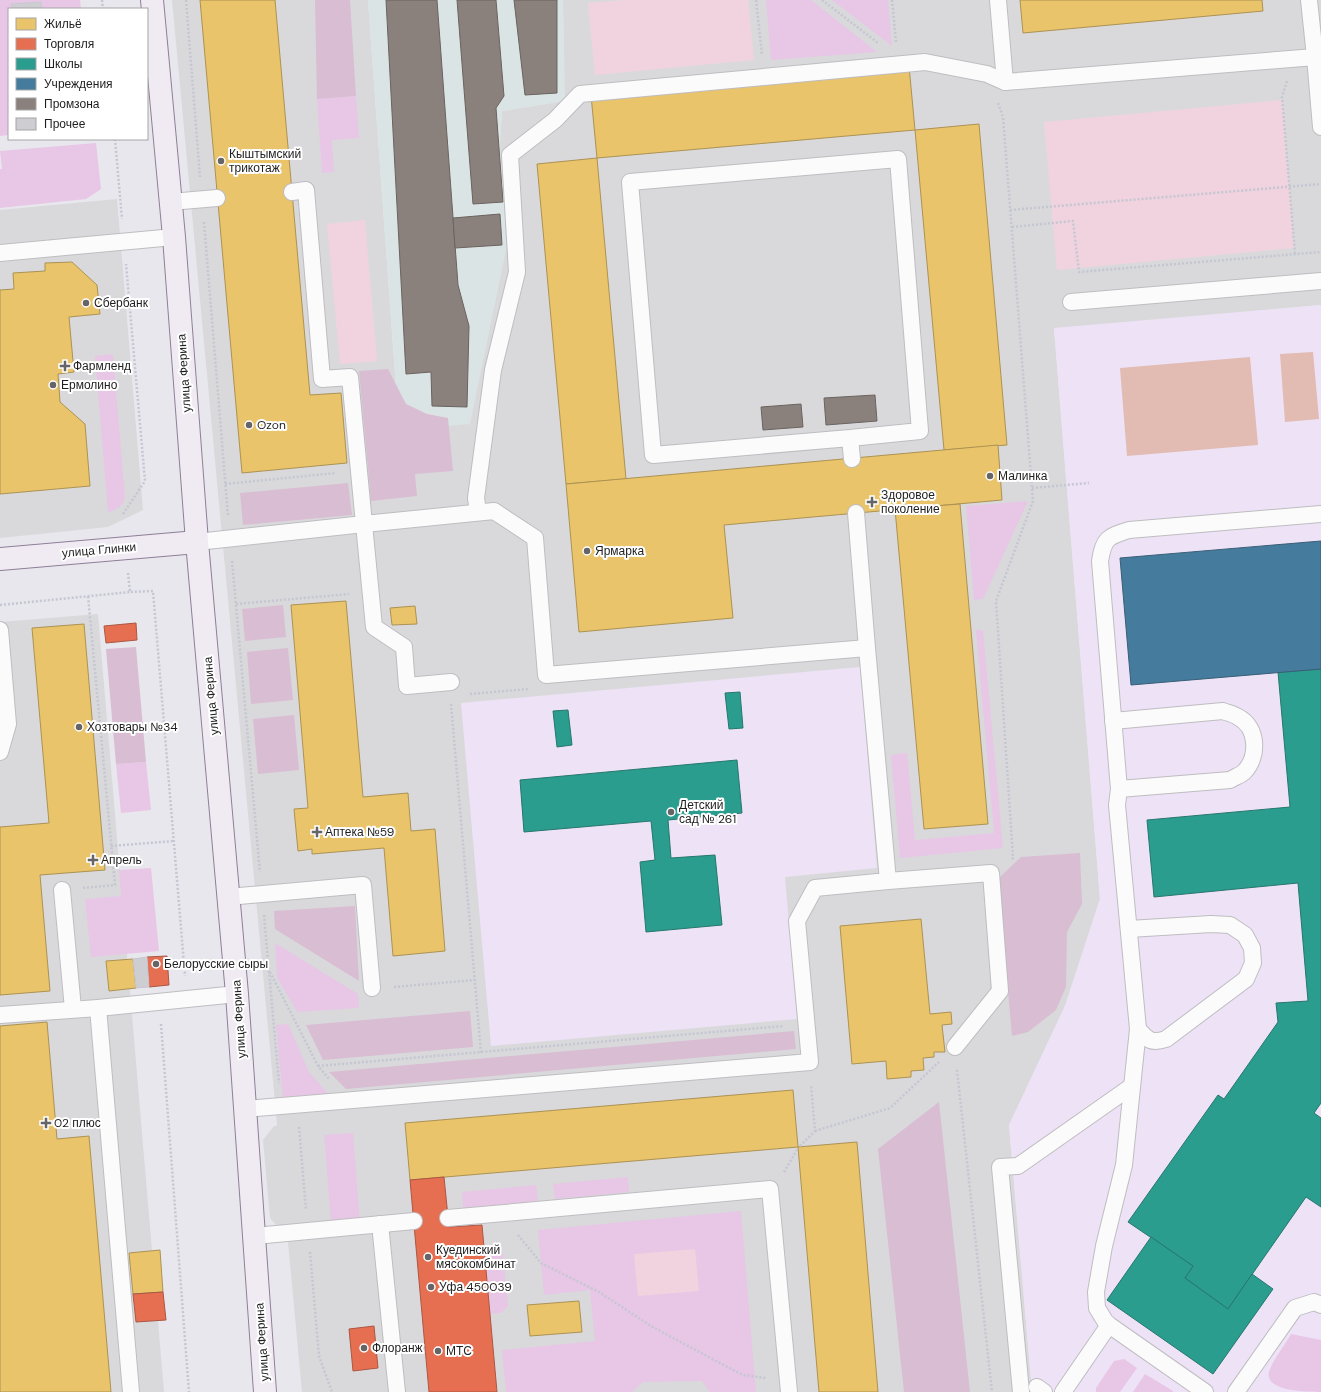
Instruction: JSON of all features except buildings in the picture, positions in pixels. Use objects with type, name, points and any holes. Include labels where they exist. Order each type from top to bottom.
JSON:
[{"type":"main road","name":"улица Ферина","points":[[152,0],[174,237],[198,542],[237,994],[265,1392]]},
{"type":"main road","name":"улица Глинки","points":[[0,559],[198,542]]},
{"type":"lane","points":[[998,0],[1005,82]]},
{"type":"lane","points":[[1309,0],[1321,127]]},
{"type":"lane","points":[[478,512],[476,498],[493,370],[517,272],[510,155],[555,120],[580,94],[925,62],[987,74],[1005,82],[1315,57]]},
{"type":"lane","points":[[898,159],[920,431],[850,438],[654,455],[630,182],[898,159]]},
{"type":"lane","points":[[292,192],[306,190],[322,379],[350,377],[374,627],[404,647],[407,686],[451,682]]},
{"type":"lane","points":[[170,202],[210,199]]},
{"type":"lane","points":[[0,253],[174,237]]},
{"type":"lane","points":[[1071,302],[1321,281]]},
{"type":"lane","points":[[850,438],[852,459]]},
{"type":"lane","points":[[198,542],[494,511],[535,538],[546,675],[867,648]]},
{"type":"lane","points":[[856,513],[888,881]]},
{"type":"lane","points":[[1205,1392],[1109,1325],[1097,1308],[1096,1292],[1104,1246],[1124,1165],[1138,1030],[1117,805],[1119,789],[1100,561],[1103,545],[1111,536],[1129,530],[1321,514]]},
{"type":"lane","points":[[0,630],[8,724],[0,752]]},
{"type":"lane","points":[[1113,721],[1223,711],[1239,717],[1246,723],[1252,733],[1255,743],[1250,764],[1243,773],[1230,780],[1119,789]]},
{"type":"lane","points":[[245,1110],[810,1062],[797,921],[815,888],[991,872],[1000,991],[955,1047]]},
{"type":"lane","points":[[228,897],[363,886],[372,988]]},
{"type":"lane","points":[[62,890],[72,1009]]},
{"type":"lane","points":[[1129,930],[1211,924],[1230,925],[1244,935],[1252,948],[1253,963],[1246,979],[1166,1039],[1157,1042],[1148,1040],[1138,1030]]},
{"type":"lane","points":[[0,1015],[98,1008],[237,994]]},
{"type":"lane","points":[[98,1008],[131,1392]]},
{"type":"lane","points":[[1021,1392],[1000,1167],[1018,1166],[1132,1086]]},
{"type":"lane","points":[[448,1218],[770,1189],[788,1386]]},
{"type":"lane","points":[[255,1236],[414,1221]]},
{"type":"lane","points":[[380,1224],[397,1392]]},
{"type":"lane","points":[[1236,1392],[1296,1308],[1314,1302],[1321,1305]]},
{"type":"lane","points":[[1063,1392],[1109,1325]]},
{"type":"path","points":[[186,0],[210,199],[228,519]]},
{"type":"path","points":[[756,0],[762,60]]},
{"type":"path","points":[[822,0],[878,44]]},
{"type":"path","points":[[1294,59],[1282,97],[1295,254]]},
{"type":"path","points":[[987,74],[1003,117],[1033,501],[996,601],[1013,858],[991,872]]},
{"type":"path","points":[[115,140],[145,481],[123,514]]},
{"type":"path","points":[[1010,210],[1321,184]]},
{"type":"path","points":[[1012,227],[1073,221],[1079,272],[1321,252]]},
{"type":"path","points":[[225,484],[359,471]]},
{"type":"path","points":[[1032,488],[1088,483]]},
{"type":"path","points":[[231,559],[281,1106]]},
{"type":"path","points":[[127,567],[130,592]]},
{"type":"path","points":[[0,605],[153,591],[186,982]]},
{"type":"path","points":[[236,604],[339,594]]},
{"type":"path","points":[[62,890],[115,885],[88,596]]},
{"type":"path","points":[[451,704],[481,1053]]},
{"type":"path","points":[[111,846],[174,841]]},
{"type":"path","points":[[269,970],[318,1066],[339,1091],[341,1101]]},
{"type":"path","points":[[372,988],[474,980]]},
{"type":"path","points":[[159,1001],[189,1392]]},
{"type":"path","points":[[318,1066],[806,1024]]},
{"type":"path","points":[[800,1146],[815,1132],[890,1108],[955,1047]]},
{"type":"path","points":[[955,1047],[992,1392]]},
{"type":"path","points":[[810,1062],[815,1132]]},
{"type":"path","points":[[514,1230],[541,1263],[599,1292],[651,1326],[743,1375],[788,1386]]},
{"type":"shaded area","points":[[0,0],[80,0],[81,8],[42,8],[41,2],[11,4],[12,8],[8,8],[8,135],[0,136]]},
{"type":"shaded area","points":[[172,0],[368,0],[399,429],[500,143],[502,111],[564,101],[563,0],[1321,0],[1321,305],[1054,329],[1100,899],[1065,1006],[1009,1125],[1032,1392],[302,1392]]},
{"type":"shaded area","points":[[315,0],[350,0],[356,96],[317,99]]},
{"type":"shaded area","points":[[368,0],[563,0],[565,101],[502,111],[500,143],[507,245],[470,424],[399,430]]},
{"type":"shaded area","points":[[625,0],[748,0],[754,60],[595,75],[588,3]]},
{"type":"shaded area","points":[[766,0],[811,0],[877,52],[771,60]]},
{"type":"shaded area","points":[[832,0],[888,0],[892,46]]},
{"type":"shaded area","points":[[899,0],[968,0],[971,39],[903,45]]},
{"type":"shaded area","points":[[356,96],[359,138],[332,140],[334,172],[322,173],[317,99]]},
{"type":"shaded area","points":[[1282,100],[1294,248],[1057,270],[1044,122]]},
{"type":"shaded area","points":[[96,143],[101,189],[86,199],[0,208],[0,169],[2,169],[0,151]]},
{"type":"shaded area","points":[[117,199],[143,510],[108,527],[0,538],[0,210]]},
{"type":"shaded area","points":[[365,220],[377,361],[340,364],[327,224]]},
{"type":"shaded area","points":[[1321,305],[1321,1392],[1032,1392],[1009,1125],[1065,1006],[1100,899],[1054,328]]},
{"type":"shaded area","points":[[1313,352],[1319,419],[1285,422],[1280,354]]},
{"type":"shaded area","points":[[113,354],[125,497],[123,503],[119,507],[108,512],[95,356]]},
{"type":"shaded area","points":[[1250,357],[1258,445],[1127,456],[1120,368]]},
{"type":"shaded area","points":[[388,369],[406,404],[427,414],[448,418],[453,471],[415,474],[417,496],[371,501],[359,371]]},
{"type":"shaded area","points":[[348,483],[352,515],[243,525],[240,493]]},
{"type":"shaded area","points":[[1062,500],[1068,530],[1070,556],[1071,687],[1059,765],[1016,769],[1012,645],[1025,566],[1039,502]]},
{"type":"shaded area","points":[[1028,501],[983,599],[974,600],[966,506]]},
{"type":"shaded area","points":[[843,524],[853,634],[740,644],[730,534]]},
{"type":"shaded area","points":[[283,605],[286,637],[245,641],[242,609]]},
{"type":"shaded area","points":[[98,614],[164,1392],[0,1392],[0,622]]},
{"type":"shaded area","points":[[976,630],[983,630],[1003,848],[900,858],[891,755],[907,753],[915,840],[994,833]]},
{"type":"shaded area","points":[[136,647],[146,762],[116,764],[106,649]]},
{"type":"shaded area","points":[[288,648],[293,700],[251,704],[247,652]]},
{"type":"shaded area","name":"Детский сад № 261","points":[[860,667],[877,868],[785,877],[797,1019],[491,1046],[461,703]]},
{"type":"shaded area","points":[[294,715],[299,770],[258,774],[253,719]]},
{"type":"shaded area","points":[[146,762],[151,810],[121,813],[116,764]]},
{"type":"shaded area","points":[[1080,853],[1082,904],[1067,932],[1066,987],[1056,1010],[1028,1032],[1012,1036],[998,879],[1021,857]]},
{"type":"shaded area","points":[[151,868],[159,951],[91,957],[85,899],[121,896],[119,870]]},
{"type":"shaded area","points":[[355,906],[359,981],[275,929],[274,911]]},
{"type":"shaded area","points":[[275,943],[358,994],[359,1008],[297,1012],[277,977]]},
{"type":"shaded area","points":[[470,1011],[473,1047],[323,1060],[306,1025]]},
{"type":"shaded area","points":[[288,1024],[309,1072],[330,1096],[283,1100],[276,1025]]},
{"type":"shaded area","points":[[794,1031],[796,1049],[346,1089],[329,1072]]},
{"type":"shaded area","points":[[939,1102],[970,1392],[904,1392],[878,1149]]},
{"type":"shaded area","points":[[323,1121],[331,1225],[280,1229],[270,1218],[263,1140],[274,1126]]},
{"type":"shaded area","points":[[353,1133],[360,1223],[331,1225],[324,1135]]},
{"type":"shaded area","points":[[628,1177],[629,1192],[555,1199],[553,1184]]},
{"type":"shaded area","points":[[536,1185],[538,1201],[463,1208],[462,1192]]},
{"type":"shaded area","points":[[741,1211],[756,1392],[710,1392],[702,1381],[643,1382],[632,1392],[506,1392],[502,1350],[595,1341],[590,1290],[544,1295],[538,1230]]},
{"type":"shaded area","points":[[410,1236],[426,1392],[409,1392],[392,1237]]},
{"type":"shaded area","points":[[495,1248],[503,1254],[508,1306],[501,1313],[490,1314],[484,1249]]},
{"type":"shaded area","points":[[695,1249],[699,1291],[638,1296],[634,1254]]},
{"type":"shaded area","points":[[1291,1334],[1321,1340],[1321,1392],[1306,1392],[1287,1389],[1272,1382],[1269,1377],[1272,1365]]},
{"type":"shaded area","points":[[1124,1359],[1137,1368],[1120,1392],[1096,1392],[1096,1388],[1114,1361]]},
{"type":"shaded area","points":[[1145,1374],[1173,1391],[1173,1392],[1133,1392]]},
{"type":"place","name":"Кыштымский трикотаж","points":[[221,161]]},
{"type":"place","name":"Сбербанк","points":[[86,303]]},
{"type":"place","name":"Фармленд","points":[[65,366]]},
{"type":"place","name":"Ермолино","points":[[53,385]]},
{"type":"place","name":"Ozon","points":[[249,425]]},
{"type":"place","name":"Малинка","points":[[990,476]]},
{"type":"place","name":"Здоровое поколение","points":[[872,502]]},
{"type":"place","name":"Ярмарка","points":[[587,551]]},
{"type":"place","name":"Хозтовары №34","points":[[79,727]]},
{"type":"place","name":"Детский сад № 261","points":[[671,812]]},
{"type":"place","name":"Аптека №59","points":[[317,832]]},
{"type":"place","name":"Апрель","points":[[93,860]]},
{"type":"place","name":"Белорусские сыры","points":[[156,964]]},
{"type":"place","name":"02 плюс","points":[[46,1123]]},
{"type":"place","name":"Куединский мясокомбинат","points":[[428,1257]]},
{"type":"place","name":"Уфа 450039","points":[[431,1287]]},
{"type":"place","name":"Флоранж","points":[[364,1348]]},
{"type":"place","name":"МТС","points":[[438,1351]]}]
